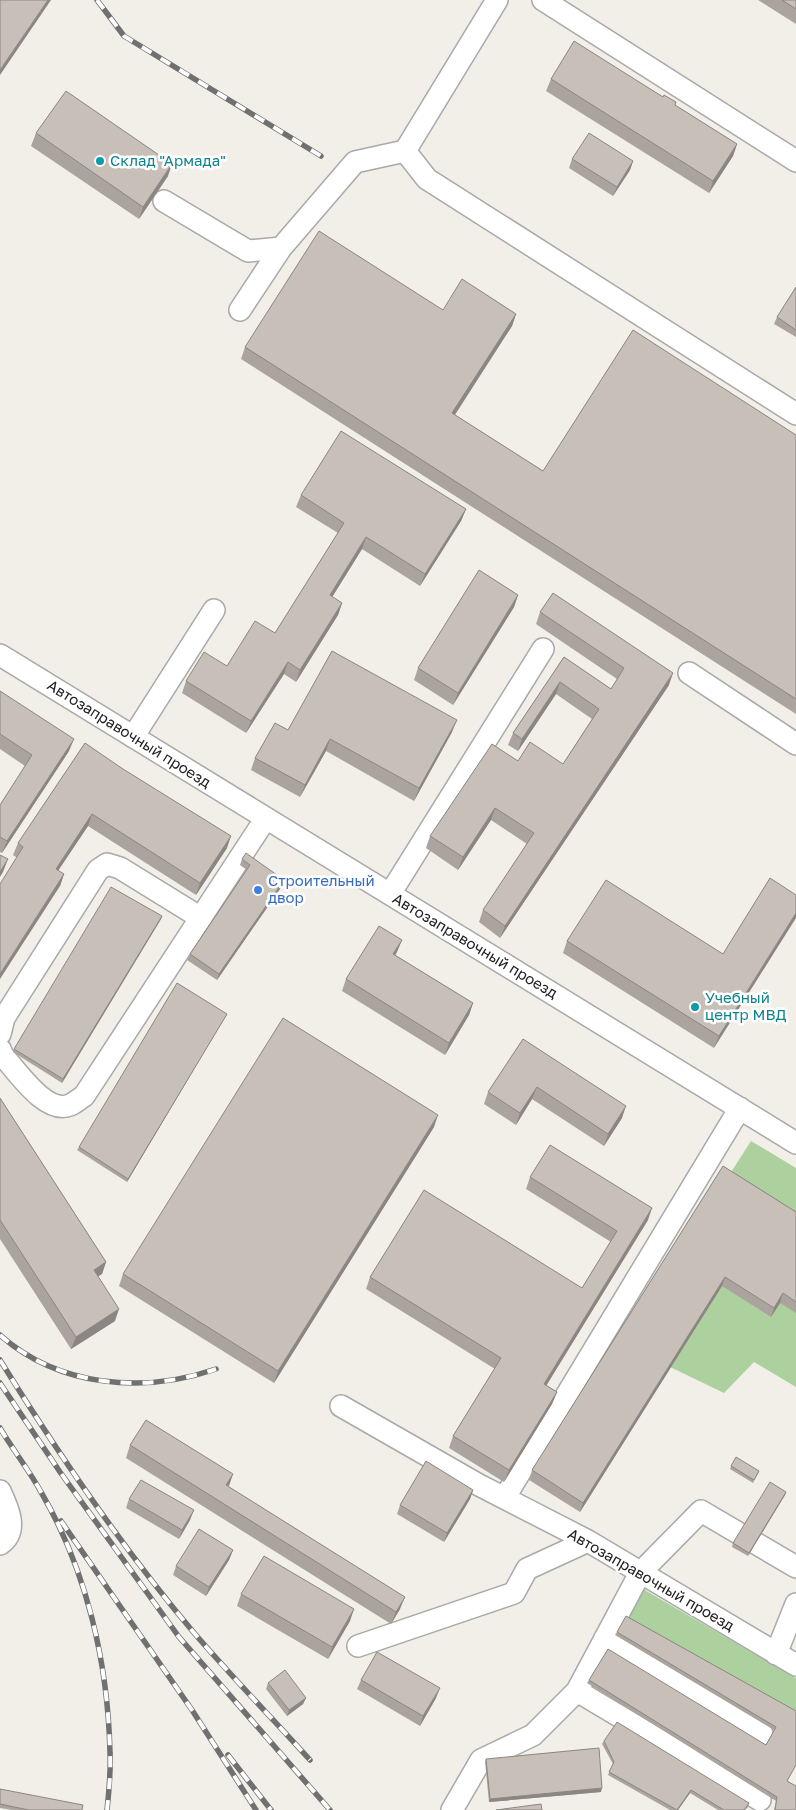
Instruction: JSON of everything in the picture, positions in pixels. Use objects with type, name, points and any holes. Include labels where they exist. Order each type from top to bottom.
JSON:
[{"type":"street","points":[[240,310],[281,248],[355,162],[405,151],[497,0]]},
{"type":"street","points":[[544,0],[796,161]]},
{"type":"street","points":[[405,151],[427,179],[796,414]]},
{"type":"street","points":[[164,201],[248,251],[281,248]]},
{"type":"street","points":[[133,737],[214,610]]},
{"type":"street","points":[[390,894],[543,649]]},
{"type":"street","name":"Автозаправочный проезд","points":[[0,655],[796,1143]]},
{"type":"street","points":[[689,673],[796,744]]},
{"type":"street","points":[[0,1049],[40,1098],[55,1106],[69,1106],[84,1096],[266,818]]},
{"type":"street","points":[[0,1034],[4,1018],[14,1002],[98,870],[107,864],[120,868],[201,918]]},
{"type":"street","points":[[505,1498],[740,1108]]},
{"type":"street","name":"Автозаправочный проезд","points":[[341,1406],[479,1485],[588,1541],[796,1665]]},
{"type":"street","points":[[0,1492],[8,1509],[11,1527],[6,1540],[0,1544]]},
{"type":"street","points":[[452,1810],[481,1760],[533,1735],[577,1691],[640,1573],[701,1511],[796,1567]]},
{"type":"street","points":[[358,1646],[514,1593],[527,1569],[588,1541]]},
{"type":"street","points":[[776,1654],[796,1604]]},
{"type":"street","points":[[605,1638],[762,1734]]},
{"type":"street","points":[[577,1691],[760,1800]]},
{"type":"green space","points":[[751,1141],[796,1168],[796,1387],[754,1362],[724,1393],[641,1353],[534,1481]]},
{"type":"green space","points":[[643,1589],[796,1678],[796,1715],[625,1620]]},
{"type":"building","points":[[0,0],[48,0],[0,70]]},
{"type":"building","points":[[782,0],[796,0],[796,9]]},
{"type":"building","points":[[574,41],[663,97],[664,95],[676,102],[675,105],[737,144],[713,181],[551,79]]},
{"type":"building","name":"Склад \"Армада\"","points":[[66,91],[172,164],[143,207],[36,133]]},
{"type":"building","points":[[589,133],[633,161],[617,187],[572,159]]},
{"type":"building","points":[[319,231],[443,310],[462,279],[516,314],[452,413],[543,471],[633,330],[796,435],[796,699],[245,347]]},
{"type":"building","points":[[796,287],[796,330],[777,317]]},
{"type":"building","points":[[341,431],[466,509],[425,574],[366,537],[330,595],[342,603],[300,670],[288,662],[251,721],[186,681],[204,652],[227,666],[255,621],[275,633],[344,523],[301,495]]},
{"type":"building","points":[[479,570],[518,595],[458,693],[418,668]]},
{"type":"building","points":[[553,593],[673,673],[505,926],[483,910],[534,833],[495,808],[463,857],[430,836],[492,744],[518,761],[530,742],[563,764],[599,709],[560,682],[522,739],[513,733],[564,657],[611,689],[624,668],[540,612]]},
{"type":"building","points":[[332,651],[457,720],[419,788],[330,739],[305,785],[255,758],[275,723],[288,730]]},
{"type":"building","points":[[0,691],[74,739],[7,841],[0,837],[0,805],[32,755],[0,734]]},
{"type":"building","points":[[85,743],[123,769],[231,836],[200,883],[92,814],[56,869],[64,874],[0,974],[0,884],[23,847],[18,843]]},
{"type":"building","points":[[246,853],[284,880],[219,974],[190,954],[250,865],[242,859]]},
{"type":"building","points":[[0,855],[8,859],[0,872]]},
{"type":"building","name":"Учебный центр МВД","points":[[770,878],[796,895],[796,913],[719,1036],[567,941],[606,880],[723,954]]},
{"type":"building","points":[[111,887],[162,916],[63,1079],[14,1049]]},
{"type":"building","points":[[379,926],[402,940],[393,954],[473,1003],[449,1043],[346,979]]},
{"type":"building","points":[[177,983],[227,1014],[128,1179],[79,1147]]},
{"type":"building","points":[[283,1018],[438,1115],[278,1371],[123,1274]]},
{"type":"building","points":[[523,1039],[626,1106],[608,1134],[537,1087],[520,1113],[488,1092]]},
{"type":"building","points":[[0,1098],[106,1262],[94,1270],[119,1309],[76,1337],[0,1220]]},
{"type":"building","points":[[550,1145],[652,1208],[544,1384],[557,1392],[509,1470],[453,1436],[501,1358],[370,1277],[424,1190],[582,1288],[617,1231],[530,1177]]},
{"type":"building","points":[[723,1166],[796,1212],[796,1302],[783,1293],[774,1308],[725,1277],[583,1503],[532,1470]]},
{"type":"building","points":[[146,1420],[233,1474],[226,1485],[405,1597],[396,1612],[130,1445]]},
{"type":"building","points":[[736,1457],[759,1471],[754,1480],[731,1466]]},
{"type":"building","points":[[426,1461],[473,1490],[447,1533],[400,1505]]},
{"type":"building","points":[[141,1480],[194,1510],[182,1530],[129,1499]]},
{"type":"building","points":[[770,1482],[786,1492],[749,1553],[733,1543]]},
{"type":"building","points":[[199,1529],[233,1550],[209,1587],[176,1566]]},
{"type":"building","points":[[264,1556],[354,1609],[332,1647],[241,1594]]},
{"type":"building","points":[[626,1616],[796,1711],[796,1765],[787,1781],[796,1786],[796,1810],[775,1810],[777,1797],[589,1680],[608,1649],[766,1745],[776,1727],[617,1632]]},
{"type":"building","points":[[377,1652],[440,1688],[423,1716],[361,1680]]},
{"type":"building","points":[[285,1670],[306,1698],[289,1710],[268,1683]]},
{"type":"building","points":[[617,1722],[749,1803],[744,1810],[724,1810],[691,1790],[677,1810],[609,1772],[614,1762],[604,1741]]},
{"type":"building","points":[[599,1748],[602,1788],[490,1799],[486,1759]]},
{"type":"building","points":[[0,1789],[83,1805],[82,1810],[29,1810],[0,1804]]},
{"type":"building","points":[[541,1804],[542,1810],[496,1810]]},
{"type":"railway","points":[[97,0],[124,36],[321,156]]},
{"type":"railway","points":[[0,1335],[23,1352],[48,1366],[75,1375],[103,1381],[131,1383],[160,1382],[216,1369]]},
{"type":"railway","points":[[0,1360],[45,1431],[142,1569],[209,1650],[310,1760]]},
{"type":"railway","points":[[0,1383],[60,1472],[179,1637],[330,1810]]},
{"type":"railway","points":[[0,1428],[36,1484],[57,1522],[71,1553],[92,1618],[105,1685],[108,1719],[110,1767],[107,1810]]},
{"type":"railway","points":[[61,1521],[192,1710],[256,1810]]},
{"type":"railway","points":[[228,1755],[271,1810]]},
{"type":"place","name":"Склад \"Армада\"","points":[[100,161]]},
{"type":"place","name":"Строительный двор","points":[[258,890]]},
{"type":"place","name":"Учебный центр МВД","points":[[695,1007]]}]
